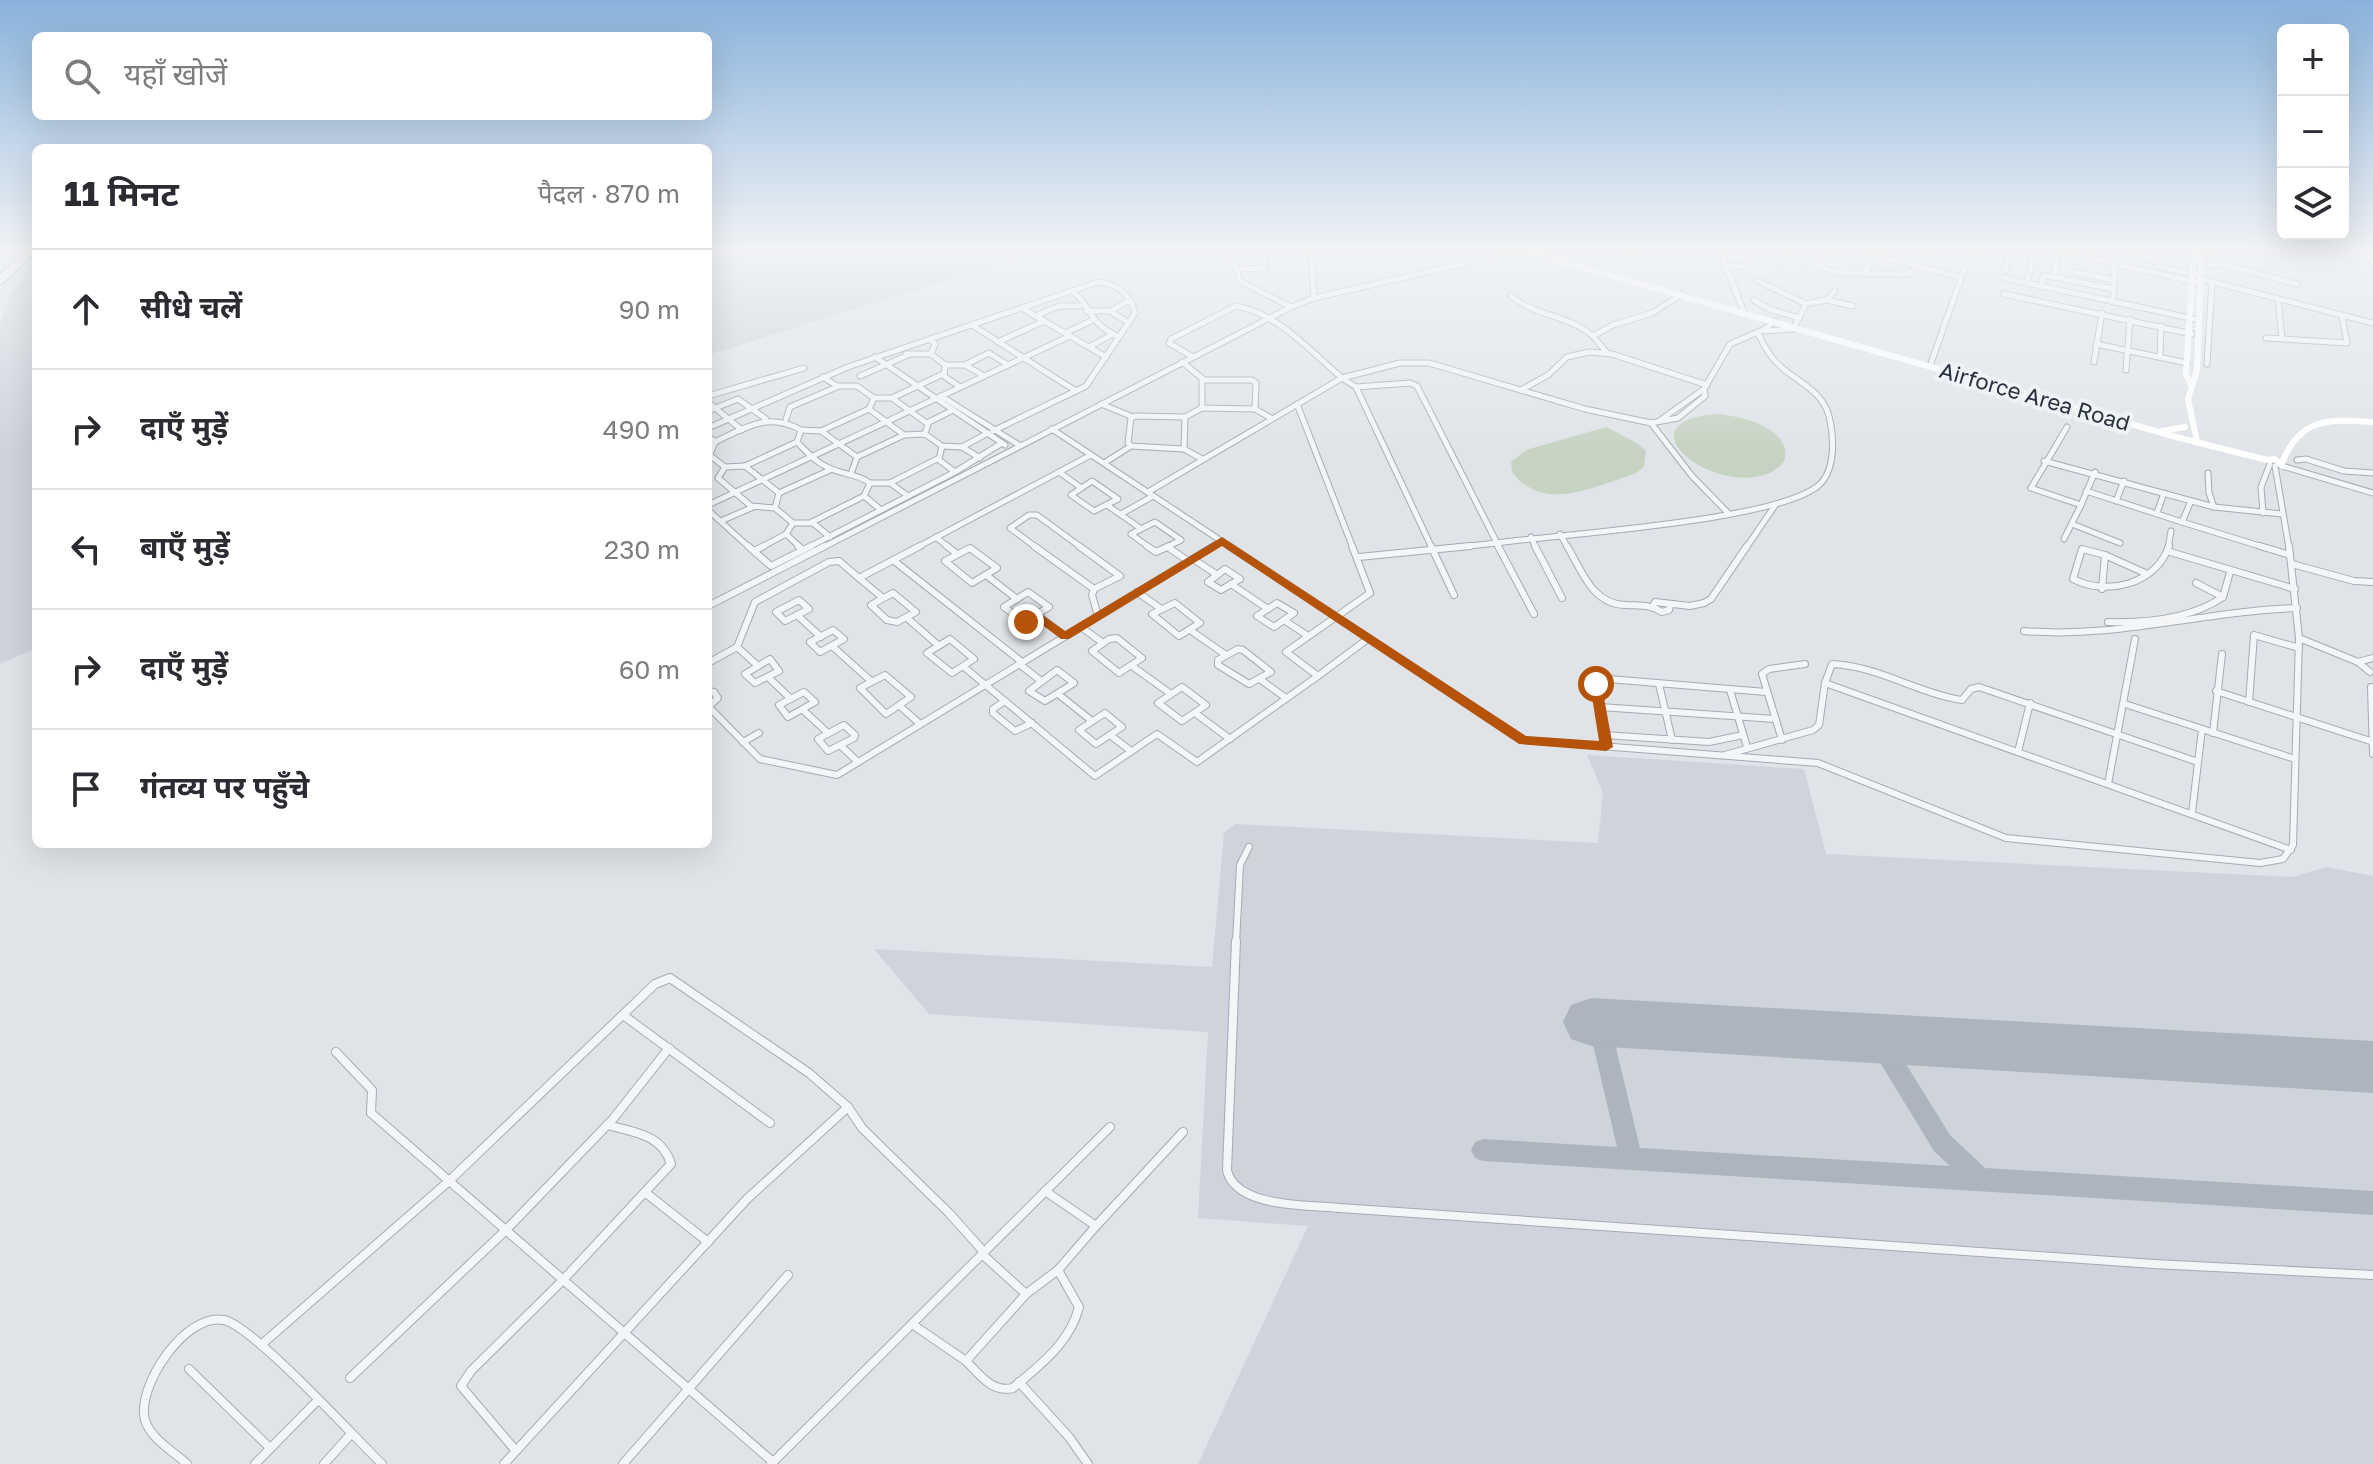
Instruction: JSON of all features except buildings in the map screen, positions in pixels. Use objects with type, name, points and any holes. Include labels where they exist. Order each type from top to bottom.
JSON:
[{"type":"street","points":[[932,341],[1000,315]]},
{"type":"street","points":[[1089,315],[1091,321],[1116,336]]},
{"type":"street","points":[[1117,315],[1129,323]]},
{"type":"street","points":[[962,447],[1086,386],[1132,315]]},
{"type":"street","points":[[1193,357],[1169,343],[1171,339],[1218,315]]},
{"type":"street","points":[[1263,315],[1356,387],[1454,595]]},
{"type":"street","points":[[712,604],[1274,315]]},
{"type":"street","points":[[1557,315],[1569,318],[1593,336],[1607,353]]},
{"type":"street","points":[[1593,336],[1612,322],[1645,315]]},
{"type":"street","points":[[1768,329],[1796,327],[1799,318],[1790,315]]},
{"type":"street","points":[[1930,366],[1948,315]]},
{"type":"street","points":[[2094,362],[2102,315]]},
{"type":"street","points":[[2113,315],[2198,335]]},
{"type":"street","points":[[2177,315],[2208,323]]},
{"type":"street","points":[[2191,385],[2196,378],[2199,315]]},
{"type":"street","points":[[2207,364],[2209,315]]},
{"type":"street","points":[[2280,315],[2282,338]]},
{"type":"street","points":[[1035,316],[1106,357]]},
{"type":"street","points":[[1757,316],[1768,329]]},
{"type":"street","name":"Airforce Area Road","points":[[1757,316],[2373,493]]},
{"type":"street","points":[[2266,338],[2347,343],[2342,316],[2373,323]]},
{"type":"street","points":[[2189,318],[2186,374],[2191,385],[2189,426],[2197,442]]},
{"type":"street","points":[[2126,370],[2130,319]]},
{"type":"street","points":[[998,342],[1044,321]]},
{"type":"street","points":[[712,505],[1008,365],[1091,321]]},
{"type":"street","points":[[1121,514],[1202,459],[1342,378],[1381,367],[1429,363],[1609,415],[1653,423],[1686,413],[1703,399],[1728,345],[1735,340],[1759,335],[1776,321]]},
{"type":"street","points":[[972,325],[1076,391]]},
{"type":"street","points":[[2160,357],[2161,326]]},
{"type":"street","points":[[1359,557],[1729,514],[1805,495],[1821,484],[1833,455],[1825,404],[1775,362],[1759,335]]},
{"type":"street","points":[[712,426],[848,367],[951,336]]},
{"type":"street","points":[[1089,347],[1116,336]]},
{"type":"street","points":[[931,354],[932,341]]},
{"type":"street","points":[[2096,344],[2187,363]]},
{"type":"street","points":[[900,349],[908,355]]},
{"type":"street","points":[[1521,390],[1548,375],[1567,357],[1589,352],[1607,353],[1706,387]]},
{"type":"street","points":[[860,376],[908,355],[931,354],[945,365],[965,365],[989,353],[1008,365]]},
{"type":"street","points":[[875,357],[990,432],[1009,451]]},
{"type":"street","points":[[1182,362],[1203,379],[1252,380],[1256,383],[1255,409]]},
{"type":"street","points":[[943,374],[945,365]]},
{"type":"street","points":[[965,365],[984,376]]},
{"type":"street","points":[[848,367],[862,379],[857,386]]},
{"type":"street","points":[[712,395],[804,368]]},
{"type":"street","points":[[786,419],[790,407],[837,386],[857,386],[874,398],[892,398],[943,374]]},
{"type":"street","points":[[943,374],[960,387]]},
{"type":"street","points":[[823,377],[837,386]]},
{"type":"street","points":[[1202,408],[1203,379]]},
{"type":"street","points":[[1356,387],[1410,383],[1417,386],[1534,614]]},
{"type":"street","points":[[778,396],[790,407]]},
{"type":"street","points":[[712,448],[715,442],[766,419],[786,419],[801,430],[821,431],[869,409],[874,398]]},
{"type":"street","points":[[892,398],[927,423]]},
{"type":"street","points":[[938,398],[990,432],[1020,446]]},
{"type":"street","points":[[712,410],[738,399],[766,419]]},
{"type":"street","points":[[1101,404],[1133,417],[1185,417],[1202,408],[1255,409],[1271,418]]},
{"type":"street","points":[[1297,404],[1359,557],[1370,593],[1286,652],[1318,676]]},
{"type":"street","points":[[712,405],[742,430]]},
{"type":"street","points":[[869,409],[904,435]]},
{"type":"street","points":[[927,423],[953,410]]},
{"type":"street","points":[[1131,446],[1128,443],[1133,417]]},
{"type":"street","points":[[1184,449],[1185,417]]},
{"type":"street","points":[[2263,513],[2261,487],[2298,434],[2315,423],[2335,420],[2373,422]]},
{"type":"street","points":[[925,434],[927,423]]},
{"type":"street","points":[[1653,423],[1692,476],[1729,514]]},
{"type":"street","points":[[2180,438],[2189,426]]},
{"type":"street","points":[[2157,432],[2189,426],[2230,451]]},
{"type":"street","points":[[2067,427],[2044,461],[2031,488],[2081,505]]},
{"type":"street","points":[[1052,429],[1524,740],[1818,763],[2006,838],[2253,863],[2279,863],[2291,850],[2299,638],[2292,564],[2275,463]]},
{"type":"street","points":[[712,456],[725,467],[745,466],[797,442],[801,430]]},
{"type":"street","points":[[821,431],[857,457]]},
{"type":"street","points":[[852,471],[857,457],[904,435],[925,434],[942,446],[962,447],[980,458]]},
{"type":"street","points":[[797,442],[831,469],[852,471],[870,483],[890,483],[939,458]]},
{"type":"street","points":[[712,511],[771,566],[955,472],[1002,443]]},
{"type":"street","points":[[942,446],[940,462],[955,472]]},
{"type":"street","points":[[1104,463],[1131,446],[1184,449],[1202,459]]},
{"type":"street","points":[[859,578],[1091,455]]},
{"type":"street","points":[[2297,460],[2306,459],[2344,471],[2373,473]]},
{"type":"street","points":[[2044,461],[2095,472],[2214,507],[2282,514]]},
{"type":"street","points":[[745,466],[779,493]]},
{"type":"street","points":[[712,481],[725,467]]},
{"type":"street","points":[[779,493],[831,469]]},
{"type":"street","points":[[1059,472],[1080,487]]},
{"type":"street","points":[[2064,539],[2095,472]]},
{"type":"street","points":[[2208,473],[2209,493],[2214,507]]},
{"type":"street","points":[[718,478],[753,507]]},
{"type":"street","points":[[1095,481],[1118,498],[1107,505],[1098,511],[1090,510],[1070,494],[1095,481]]},
{"type":"street","points":[[2116,501],[2124,481]]},
{"type":"street","points":[[721,521],[753,507],[775,508],[793,523],[812,522],[864,496],[870,483]]},
{"type":"street","points":[[890,483],[908,496]]},
{"type":"street","points":[[2086,491],[2290,555]]},
{"type":"street","points":[[775,508],[779,493]]},
{"type":"street","points":[[2157,513],[2164,493]]},
{"type":"street","points":[[864,496],[881,510]]},
{"type":"street","points":[[2182,522],[2191,501]]},
{"type":"street","points":[[1560,534],[1596,596],[1614,605],[1653,606],[1665,612],[1670,606],[1699,606],[1711,599],[1776,504]]},
{"type":"street","points":[[1107,505],[1140,528]]},
{"type":"street","points":[[1029,515],[1037,515],[1120,574],[1094,589],[1012,530],[1011,525],[1029,515]]},
{"type":"street","points":[[812,522],[830,537]]},
{"type":"street","points":[[1155,522],[1180,539],[1169,548],[1156,552],[1132,535],[1140,528],[1155,522]]},
{"type":"street","points":[[754,551],[786,534],[793,523]]},
{"type":"street","points":[[2072,524],[2120,543]]},
{"type":"street","points":[[2145,573],[2105,555],[2080,550],[2073,579],[2102,589],[2127,583],[2145,573],[2161,561],[2167,551],[2171,531]]},
{"type":"street","points":[[786,534],[803,550]]},
{"type":"street","points":[[936,537],[957,554]]},
{"type":"street","points":[[1531,537],[1562,598]]},
{"type":"street","points":[[712,710],[760,759],[837,775],[1222,541]]},
{"type":"street","points":[[821,548],[883,598]]},
{"type":"street","points":[[970,548],[996,566],[986,575],[969,582],[946,563],[970,548]]},
{"type":"street","points":[[1169,548],[1216,574]]},
{"type":"street","points":[[2167,551],[2295,589]]},
{"type":"street","points":[[2102,589],[2105,555]]},
{"type":"street","points":[[712,661],[737,647],[755,602],[834,560]]},
{"type":"street","points":[[893,560],[1040,680]]},
{"type":"street","points":[[2292,564],[2354,581],[2373,582]]},
{"type":"street","points":[[1228,569],[1239,577],[1221,590],[1208,582],[1216,574],[1228,569]]},
{"type":"street","points":[[2108,622],[2129,623],[2203,609],[2223,597],[2230,572]]},
{"type":"street","points":[[986,575],[1017,599]]},
{"type":"street","points":[[2196,583],[2223,597]]},
{"type":"street","points":[[1231,584],[1268,609]]},
{"type":"street","points":[[1094,589],[1092,595],[1098,616]]},
{"type":"street","points":[[1030,592],[1049,605],[1024,622],[1005,608],[1017,599],[1030,592]]},
{"type":"street","points":[[1137,592],[1160,608]]},
{"type":"street","points":[[772,593],[787,606]]},
{"type":"street","points":[[896,594],[915,610],[915,614],[907,618],[891,624],[872,607],[883,598],[896,594]]},
{"type":"street","points":[[799,600],[809,609],[797,615],[785,621],[776,612],[799,600]]},
{"type":"street","points":[[1175,603],[1199,620],[1200,623],[1190,630],[1177,635],[1153,617],[1153,612],[1175,603]]},
{"type":"street","points":[[1277,603],[1294,613],[1274,627],[1257,616],[1268,609],[1277,603]]},
{"type":"street","points":[[2024,631],[2075,635],[2246,611],[2297,608]]},
{"type":"street","points":[[797,615],[821,637]]},
{"type":"street","points":[[1037,615],[1065,636]]},
{"type":"street","points":[[907,618],[938,645]]},
{"type":"street","points":[[1284,620],[1308,636]]},
{"type":"street","points":[[1081,627],[1103,643]]},
{"type":"street","points":[[833,630],[844,639],[832,646],[820,652],[810,642],[833,630]]},
{"type":"street","points":[[1190,630],[1226,655]]},
{"type":"street","points":[[2249,702],[2254,635],[2299,648]]},
{"type":"street","points":[[1113,638],[1119,639],[1142,658],[1132,666],[1119,673],[1092,651],[1113,638]]},
{"type":"street","points":[[964,667],[1095,776],[1157,734],[1197,762],[1369,638]]},
{"type":"street","points":[[2299,638],[2358,662],[2370,672]]},
{"type":"street","points":[[950,639],[974,659],[964,667],[949,672],[927,653],[950,639]]},
{"type":"street","points":[[2108,784],[2135,639]]},
{"type":"street","points":[[832,646],[871,681]]},
{"type":"street","points":[[737,647],[757,665]]},
{"type":"street","points":[[1243,650],[1271,671],[1261,680],[1247,684],[1217,663],[1226,655],[1243,650]]},
{"type":"street","points":[[2213,733],[2222,654]]},
{"type":"street","points":[[2358,662],[2373,658]]},
{"type":"street","points":[[770,659],[779,671],[768,677],[753,682],[745,673],[770,659]]},
{"type":"street","points":[[1782,740],[1762,674],[1805,664]]},
{"type":"street","points":[[1724,756],[1813,730],[1819,725],[1825,683],[1832,664],[1839,664],[1878,673],[1949,698],[1962,700],[1971,689],[1979,687],[2198,762]]},
{"type":"street","points":[[1132,666],[1171,694]]},
{"type":"street","points":[[1057,670],[1074,683],[1058,694],[1045,701],[1029,691],[1057,670]]},
{"type":"street","points":[[883,675],[889,676],[911,696],[900,706],[888,713],[881,712],[860,690],[883,675]]},
{"type":"street","points":[[768,677],[791,699]]},
{"type":"street","points":[[1606,747],[1596,678],[1766,692]]},
{"type":"street","points":[[1261,680],[1286,698]]},
{"type":"street","points":[[1825,683],[2291,850]]},
{"type":"street","points":[[1659,684],[1674,752]]},
{"type":"street","points":[[1182,687],[1206,705],[1195,713],[1182,721],[1158,703],[1182,687]]},
{"type":"street","points":[[2371,687],[2373,754]]},
{"type":"street","points":[[1730,690],[1747,747]]},
{"type":"street","points":[[2216,691],[2373,742]]},
{"type":"street","points":[[806,693],[815,702],[803,710],[787,716],[779,706],[806,693]]},
{"type":"street","points":[[1058,694],[1092,721]]},
{"type":"street","points":[[1005,701],[993,709],[993,713],[1015,731],[1032,723]]},
{"type":"street","points":[[2018,752],[2030,703]]},
{"type":"street","points":[[2125,704],[2295,759]]},
{"type":"street","points":[[900,706],[920,724]]},
{"type":"street","points":[[1600,707],[1775,719]]},
{"type":"street","points":[[803,710],[828,733]]},
{"type":"street","points":[[1105,713],[1122,727],[1110,735],[1096,744],[1079,730],[1105,713]]},
{"type":"street","points":[[1195,713],[1230,739]]},
{"type":"street","points":[[844,725],[854,734],[854,738],[841,746],[827,750],[818,740],[844,725]]},
{"type":"street","points":[[2192,813],[2202,729]]},
{"type":"street","points":[[743,742],[759,733]]},
{"type":"street","points":[[1110,735],[1131,751]]},
{"type":"street","points":[[1604,735],[1709,742],[1743,735]]},
{"type":"street","points":[[841,746],[858,762]]},
{"type":"street","points":[[1249,847],[1240,865],[1226,1149],[1231,1184],[1247,1195],[1403,1212],[2154,1264],[2373,1275]]},
{"type":"street","points":[[261,1345],[449,1181],[660,981],[670,978],[809,1073],[848,1107],[862,1128],[1026,1294]]},
{"type":"street","points":[[623,1015],[770,1123]]},
{"type":"street","points":[[350,1378],[506,1230],[607,1125],[669,1048]]},
{"type":"street","points":[[336,1052],[372,1090],[371,1113],[772,1463],[1110,1127]]},
{"type":"street","points":[[504,1464],[747,1199],[848,1107]]},
{"type":"street","points":[[516,1451],[461,1386],[471,1371],[563,1280],[671,1164],[669,1152],[650,1136],[607,1125]]},
{"type":"street","points":[[966,1361],[1026,1294],[1058,1270],[1183,1132]]},
{"type":"street","points":[[1045,1191],[1096,1226]]},
{"type":"street","points":[[646,1193],[708,1242]]},
{"type":"street","points":[[912,1324],[966,1361],[996,1389],[1005,1392],[1073,1328],[1079,1307],[1058,1270]]},
{"type":"street","points":[[623,1464],[788,1275]]},
{"type":"street","points":[[187,1464],[147,1426],[144,1416],[146,1396],[153,1375],[180,1337],[199,1324],[227,1321],[261,1345],[382,1464]]},
{"type":"street","points":[[189,1369],[270,1448]]},
{"type":"street","points":[[1019,1382],[1069,1437],[1088,1464]]},
{"type":"street","points":[[255,1464],[317,1401]]},
{"type":"street","points":[[324,1464],[351,1434]]},
{"type":"shaded area","points":[[3,315],[32,315],[32,650],[0,664],[0,324]]},
{"type":"shaded area","points":[[712,315],[835,315],[712,354]]},
{"type":"shaded area","points":[[1587,755],[1804,769],[1826,854],[2293,877],[2326,867],[2373,876],[2373,1464],[1198,1464],[1308,1226],[1198,1218],[1208,1032],[929,1014],[874,949],[1212,967],[1224,833],[1235,824],[1598,843],[1603,792]]},
{"type":"green space","points":[[1718,414],[1745,419],[1770,430],[1784,445],[1784,460],[1780,466],[1765,475],[1733,477],[1694,462],[1681,451],[1674,439],[1677,428],[1691,419]]},
{"type":"green space","points":[[1606,427],[1646,451],[1644,467],[1636,473],[1588,489],[1555,494],[1539,492],[1525,485],[1512,472],[1511,462],[1526,450]]},
{"type":"taxiway","points":[[1599,1023],[1631,1159]]},
{"type":"taxiway","points":[[1878,1039],[1942,1143],[1980,1180]]},
{"type":"taxiway","points":[[1483,1150],[1631,1159]]},
{"type":"taxiway","points":[[1631,1159],[1980,1180]]},
{"type":"taxiway","points":[[1980,1180],[2373,1203]]},
{"type":"runway","points":[[1591,1022],[2373,1067]]},
{"type":"route","points":[[1026,622],[1037,615],[1065,636],[1222,541],[1524,740],[1606,747],[1596,684]]}]
